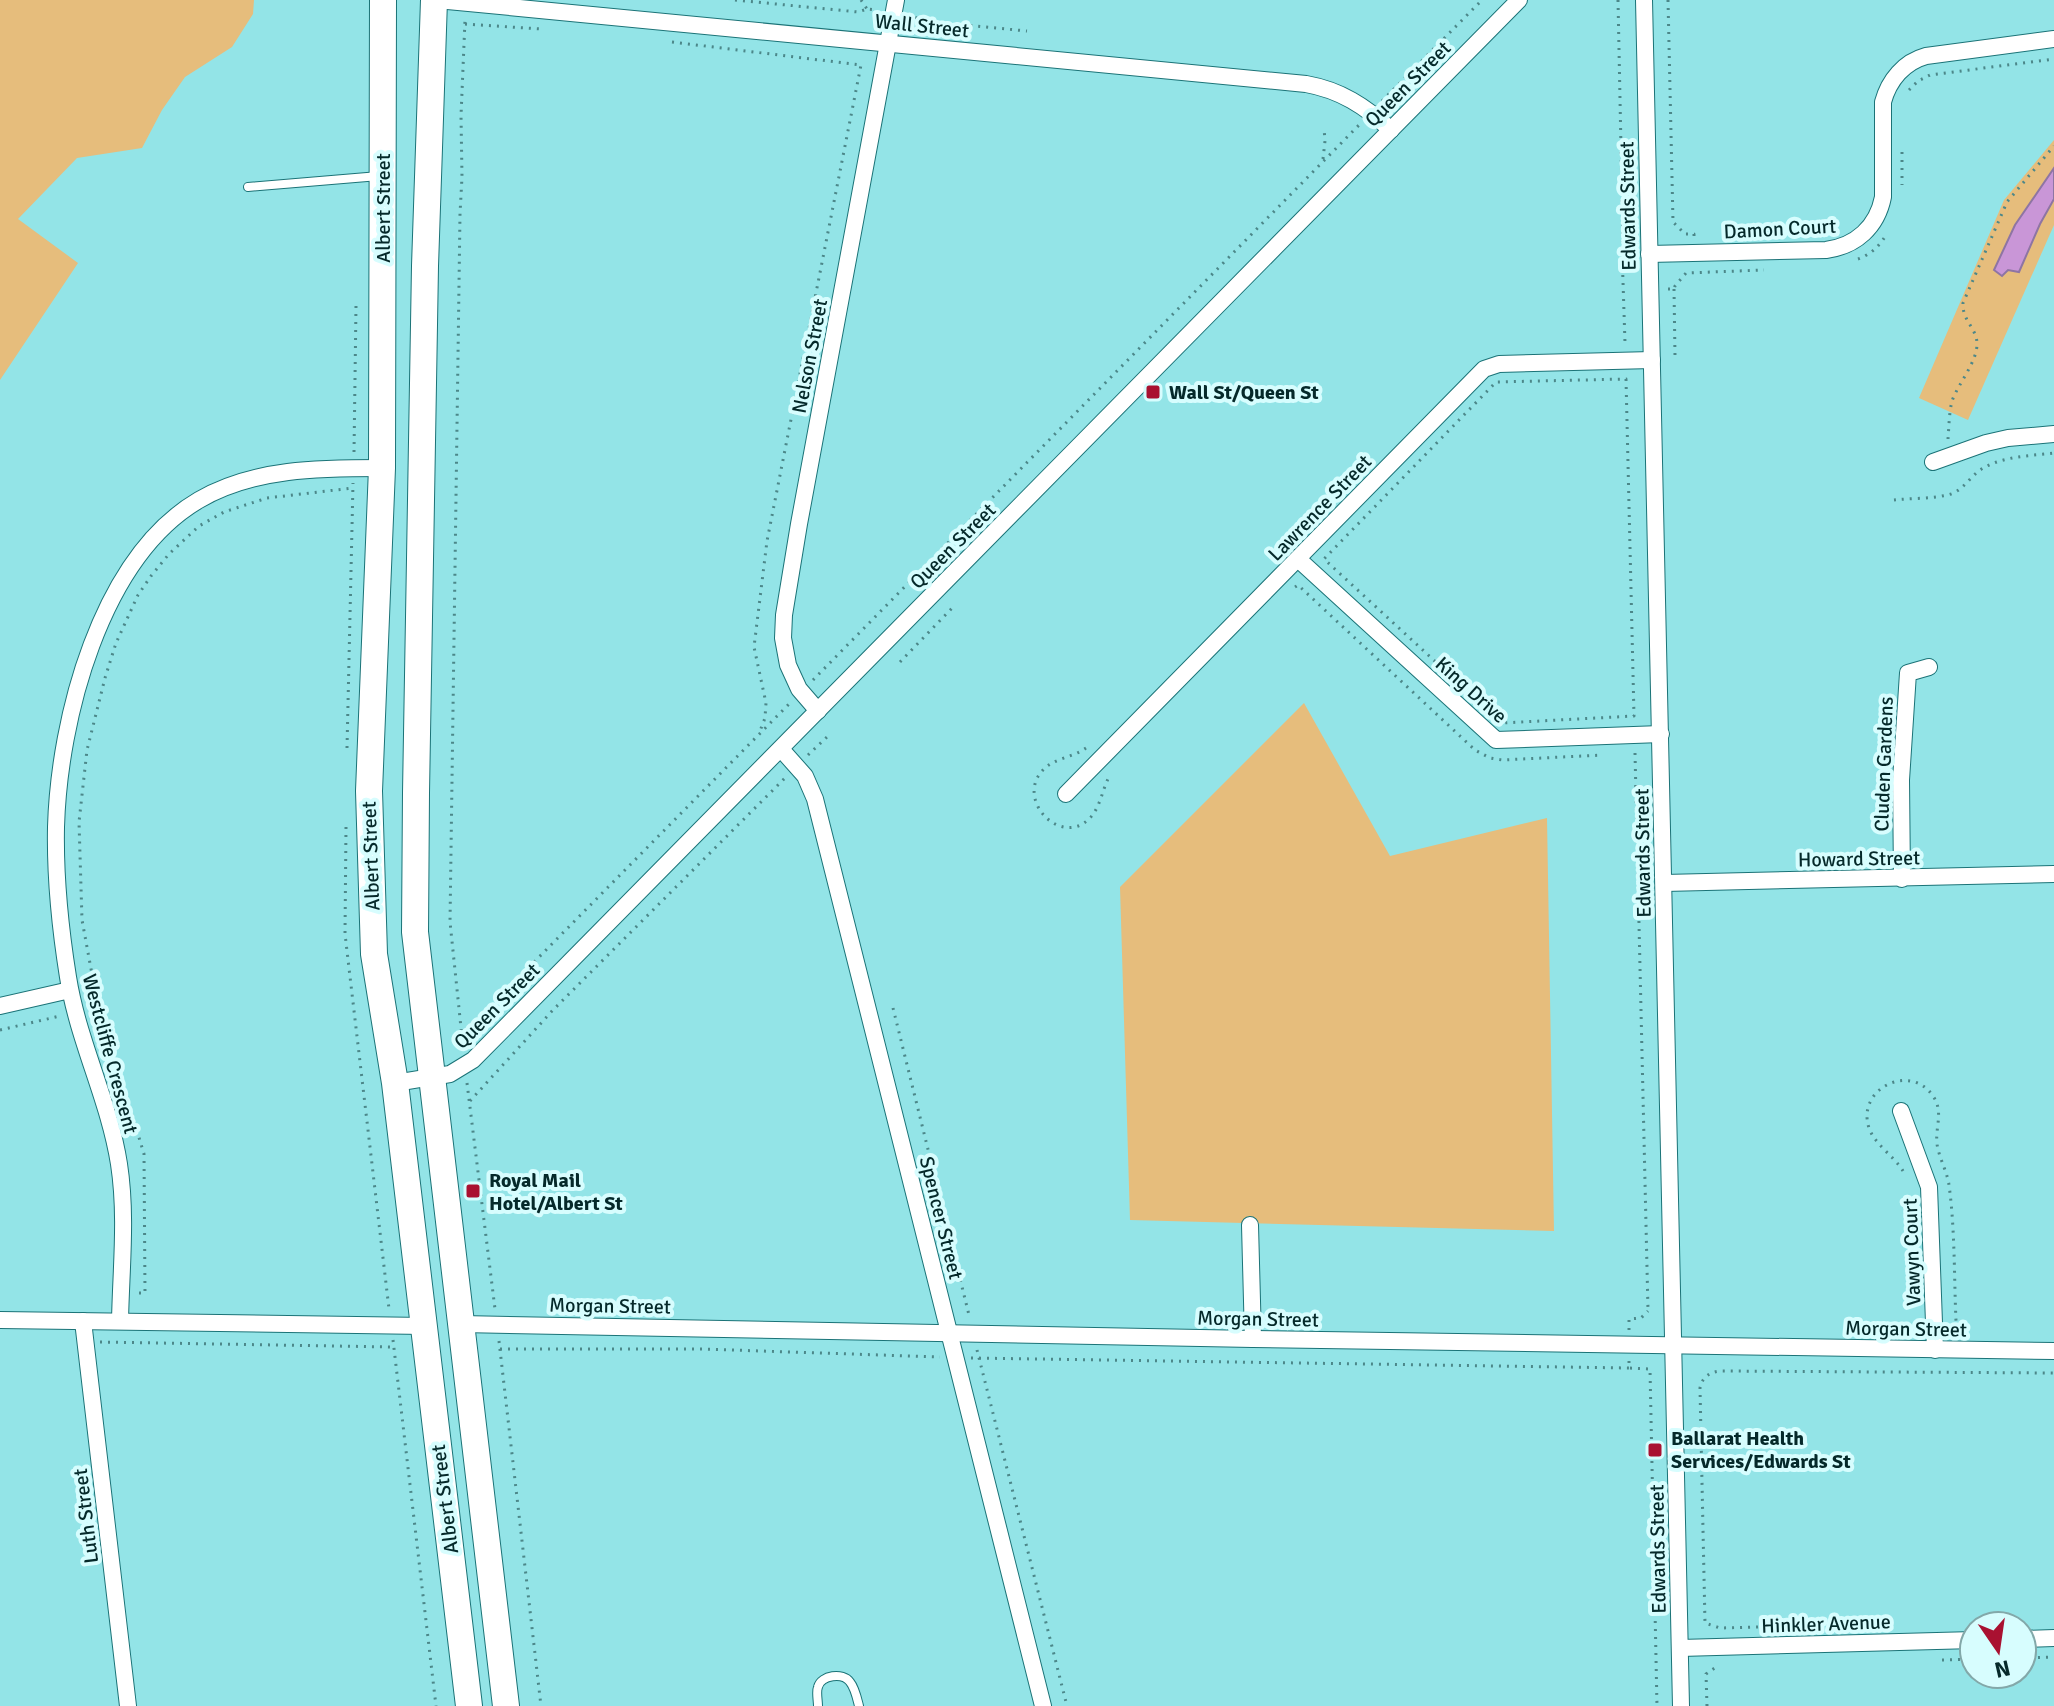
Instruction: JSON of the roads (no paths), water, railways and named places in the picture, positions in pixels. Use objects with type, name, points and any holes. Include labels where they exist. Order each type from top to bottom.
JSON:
[{"type":"highway","name":"Albert Street","points":[[383,0],[382,468],[369,791],[371,895],[374,954],[395,1083],[469,1706]]},
{"type":"highway","name":"Albert Street","points":[[436,0],[425,266],[415,932],[506,1706]]},
{"type":"highway","points":[[383,265],[425,266]]},
{"type":"street","name":"Wall Street","points":[[436,0],[1306,84],[1336,91],[1371,112],[1391,130]]},
{"type":"street","name":"Nelson Street","points":[[818,711],[793,680],[783,638],[784,615],[896,0]]},
{"type":"street","name":"Queen Street","points":[[395,1083],[450,1074],[465,1066],[486,1047],[1519,0]]},
{"type":"street","name":"Edwards Street","points":[[1644,0],[1681,1706]]},
{"type":"street","name":"Damon Court","points":[[1649,254],[1826,250],[1854,241],[1869,228],[1881,206],[1883,102],[1888,87],[1902,70],[1914,60],[1926,56],[2054,39]]},
{"type":"street","name":"Lawrence Street","points":[[1066,794],[1487,367],[1504,363],[1652,360]]},
{"type":"street","points":[[1939,460],[1996,440],[2054,434]]},
{"type":"street","name":"Westcliffe Crescent","points":[[120,1321],[123,1215],[119,1163],[70,990],[61,932],[56,861],[61,771],[72,714],[91,646],[118,585],[145,548],[176,516],[212,493],[270,474],[382,468]]},
{"type":"street","name":"King Drive","points":[[1298,559],[1496,740],[1661,734]]},
{"type":"street","name":"Cluden Gardens","points":[[1902,879],[1901,780],[1908,673],[1929,667]]},
{"type":"street","name":"Spencer Street","points":[[781,749],[808,780],[815,799],[1043,1706]]},
{"type":"street","name":"Howard Street","points":[[1664,883],[2054,874]]},
{"type":"street","points":[[0,1006],[70,990]]},
{"type":"street","name":"Vawyn Court","points":[[1901,1111],[1929,1187],[1935,1350]]},
{"type":"street","points":[[1250,1225],[1253,1339]]},
{"type":"street","points":[[0,1320],[425,1326]]},
{"type":"street","name":"Luth Street","points":[[83,1321],[128,1706]]},
{"type":"street","name":"Morgan Street","points":[[461,1324],[2054,1351]]},
{"type":"street","name":"Hinkler Avenue","points":[[1680,1648],[1958,1640]]},
{"type":"lane","points":[[248,187],[383,176]]},
{"type":"lane","points":[[818,1706],[819,1683],[841,1676],[852,1685],[859,1706]]},
{"type":"place","name":"Wall St/Queen St","points":[[1153,392]]},
{"type":"place","name":"Royal Mail Hotel/Albert St","points":[[473,1191]]},
{"type":"place","name":"Ballarat Health Services/Edwards St","points":[[1655,1450]]}]
